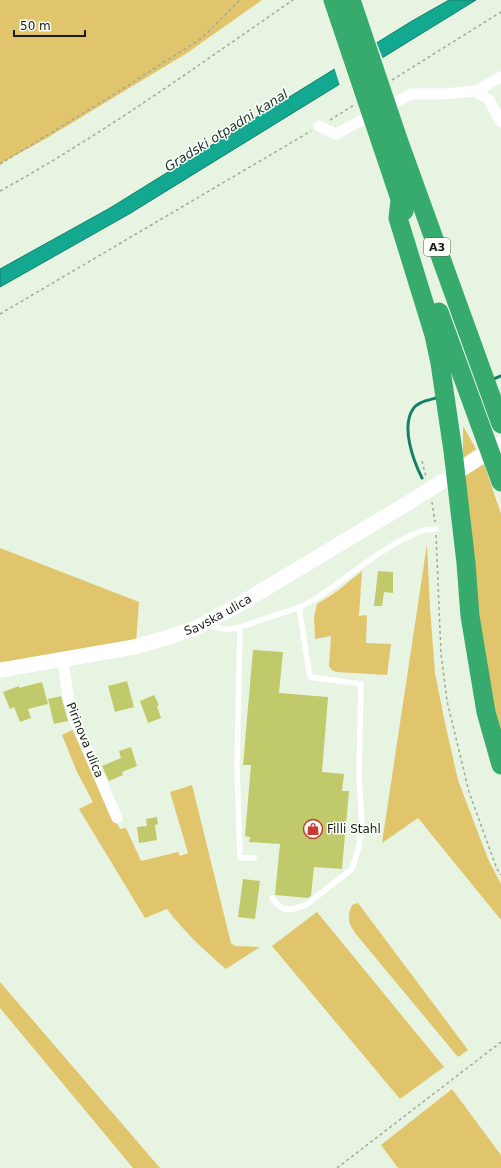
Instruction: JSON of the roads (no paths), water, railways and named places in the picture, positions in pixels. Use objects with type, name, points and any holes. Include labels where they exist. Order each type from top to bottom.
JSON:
[{"type":"highway","name":"A3","points":[[333,0],[475,351],[490,393],[500,414]]},
{"type":"highway","name":"A3","points":[[350,0],[391,146],[400,200],[398,218],[430,320],[448,360]]},
{"type":"highway","points":[[448,360],[477,418],[501,482]]},
{"type":"highway","points":[[448,360],[450,428],[466,563],[470,616],[486,712],[501,765]]},
{"type":"main road","name":"Savska ulica","points":[[0,670],[63,660],[155,642],[180,634],[206,623],[413,500],[501,444]]},
{"type":"street","points":[[318,126],[336,134],[411,94],[444,94],[476,91],[501,77]]},
{"type":"street","points":[[476,91],[489,100],[501,122]]},
{"type":"street","name":"Pirinova ulica","points":[[63,660],[68,697],[75,721],[117,818]]},
{"type":"lane","points":[[206,623],[216,629],[240,627],[299,608],[398,543],[422,530],[436,529]]},
{"type":"lane","points":[[272,898],[284,909],[293,909],[306,905],[352,869],[359,847],[362,824],[359,775],[361,684],[310,677],[299,608]]},
{"type":"lane","points":[[240,627],[238,766],[240,858],[254,858]]},
{"type":"water","points":[[449,0],[476,0],[129,214],[0,287],[0,269],[110,208],[412,21]]},
{"type":"waterway","points":[[491,380],[501,376]]},
{"type":"waterway","points":[[422,478],[412,453],[408,434],[408,425],[410,416],[415,406],[439,397]]},
{"type":"place","name":"Filli Stahl","points":[[313,829]]},
{"type":"water label","name":"Gradski otpadni kanal","points":[[226,130]]}]
